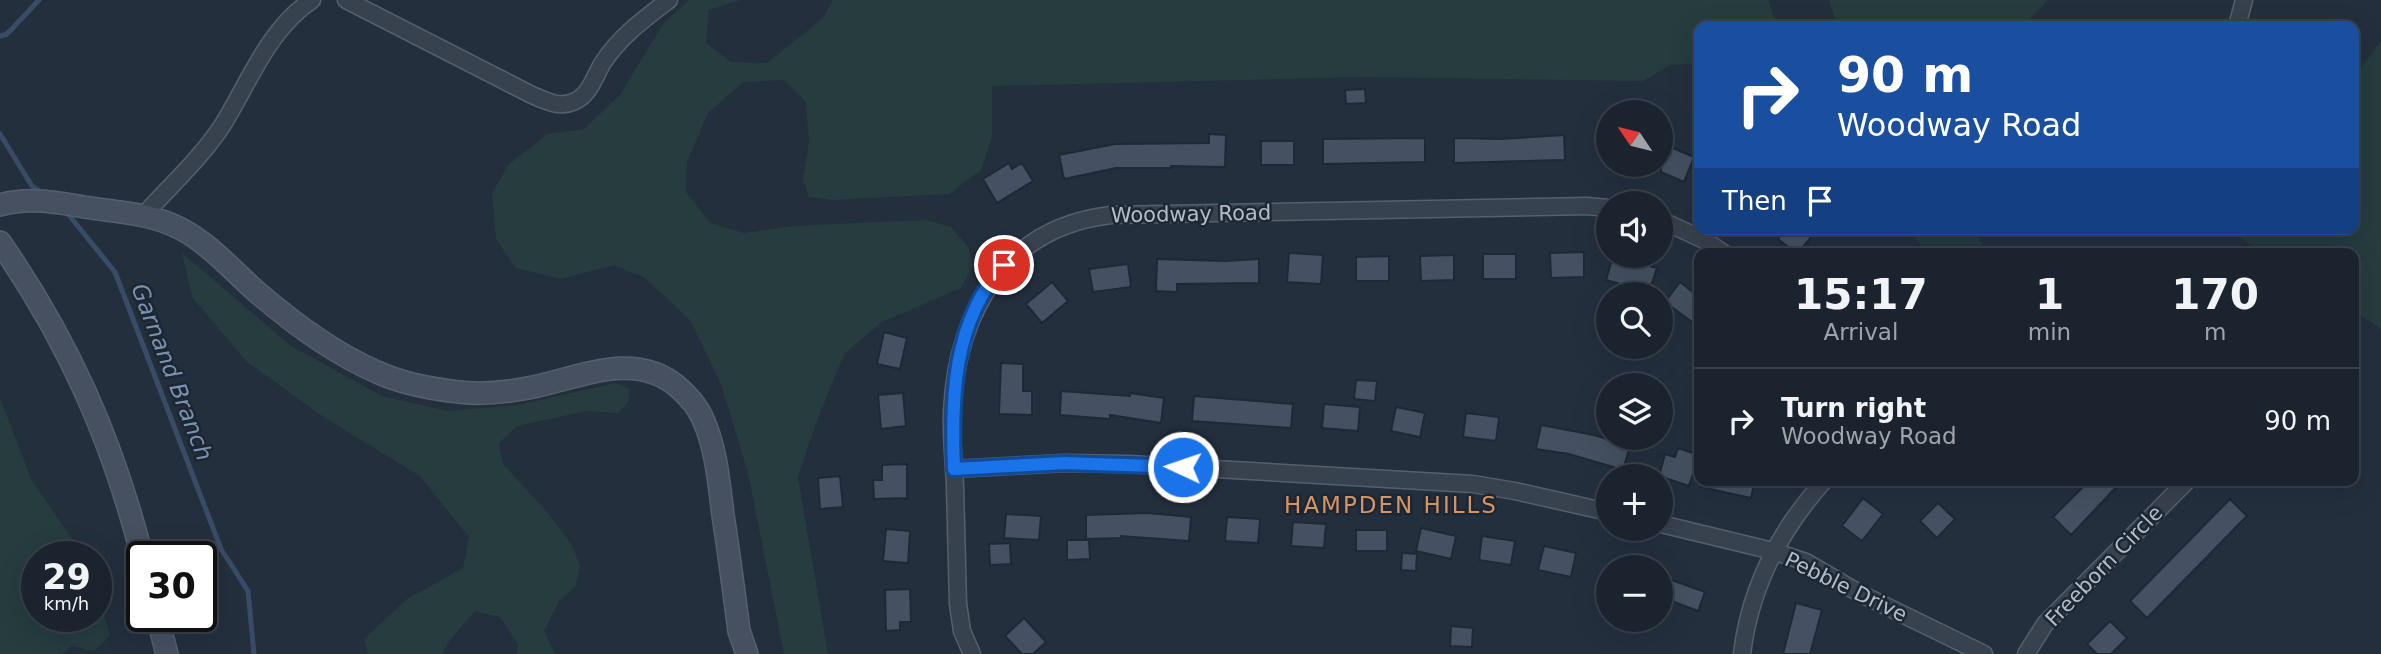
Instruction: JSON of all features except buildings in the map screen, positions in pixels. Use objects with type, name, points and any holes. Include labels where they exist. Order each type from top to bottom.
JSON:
[{"type":"street","points":[[144,215],[197,159],[221,127],[280,30],[312,0]]},
{"type":"street","points":[[346,0],[532,95],[554,104],[565,105],[586,94],[603,62],[617,45],[636,25],[669,0]]},
{"type":"street","points":[[2238,21],[2244,0]]},
{"type":"street","points":[[0,205],[14,201],[44,201],[144,215],[184,230],[261,296],[306,329],[352,359],[378,373],[408,384],[466,393],[499,393],[608,369],[645,370],[663,377],[679,387],[692,401],[709,438],[719,483],[739,631],[747,654]]},
{"type":"street","name":"Woodway Road","points":[[972,654],[962,631],[958,604],[952,414],[955,381],[972,317],[984,293],[1004,265],[1040,237],[1068,224],[1091,217],[1111,215],[1596,207]]},
{"type":"street","points":[[1673,226],[1716,248]]},
{"type":"street","points":[[0,242],[55,328],[93,405],[116,467],[138,541]]},
{"type":"street","points":[[954,469],[1064,463],[1129,464],[1473,484],[1596,509]]},
{"type":"street","points":[[1742,654],[1746,621],[1758,582],[1773,551],[1796,515],[1820,486]]},
{"type":"street","name":"Freeborn Circle","points":[[2026,654],[2045,624],[2182,486]]},
{"type":"street","name":"Pebble Drive","points":[[1673,527],[1773,551],[1806,562],[1859,593],[1984,654]]},
{"type":"street","points":[[161,632],[167,654]]},
{"type":"green space","points":[[689,0],[740,0],[709,10],[706,43],[731,62],[767,63],[822,19],[833,0],[1768,0],[1775,21],[1694,21],[1694,63],[1670,65],[1643,81],[1364,77],[992,86],[992,137],[981,170],[949,194],[832,200],[809,197],[803,180],[809,141],[806,102],[784,80],[743,82],[708,113],[687,162],[686,192],[710,223],[744,233],[792,226],[926,220],[951,227],[968,247],[974,265],[961,288],[882,322],[844,354],[813,431],[798,477],[828,654],[784,654],[748,473],[721,384],[690,320],[645,278],[614,265],[561,279],[516,268],[496,239],[492,193],[509,164],[548,134],[584,129],[620,95],[663,24]]},
{"type":"green space","points":[[1829,0],[2048,0],[2028,21],[1835,21]]},
{"type":"green space","points":[[2381,41],[2381,329],[2359,314],[2359,248],[2256,248],[2236,235],[2359,235],[2359,70]]},
{"type":"green space","points":[[1913,235],[1977,235],[1985,248],[1923,248]]},
{"type":"green space","points":[[182,253],[291,346],[382,396],[447,411],[518,405],[615,383],[629,389],[628,402],[618,413],[587,411],[517,426],[499,443],[503,464],[548,513],[571,544],[580,565],[576,586],[559,601],[544,631],[555,654],[517,654],[518,644],[500,617],[475,611],[450,640],[442,654],[368,654],[364,639],[407,599],[463,568],[469,537],[420,476],[325,418],[247,362],[192,297]]},
{"type":"green space","points":[[0,398],[32,481],[74,541],[21,541],[21,632],[109,632],[110,635],[94,651],[72,646],[62,654],[0,654]]},
{"type":"waterway","points":[[0,36],[7,34],[39,0]]},
{"type":"waterway","name":"Garnand Branch","points":[[0,134],[32,186],[43,193]]},
{"type":"waterway","name":"Garnand Branch","points":[[64,209],[115,272],[221,549],[248,591],[254,654]]},
{"type":"district","name":"HAMPDEN HILLS","points":[[1391,505]]},
{"type":"route","points":[[1004,265],[984,293],[972,317],[962,348],[952,414],[954,469],[1064,463],[1183,467]]}]
